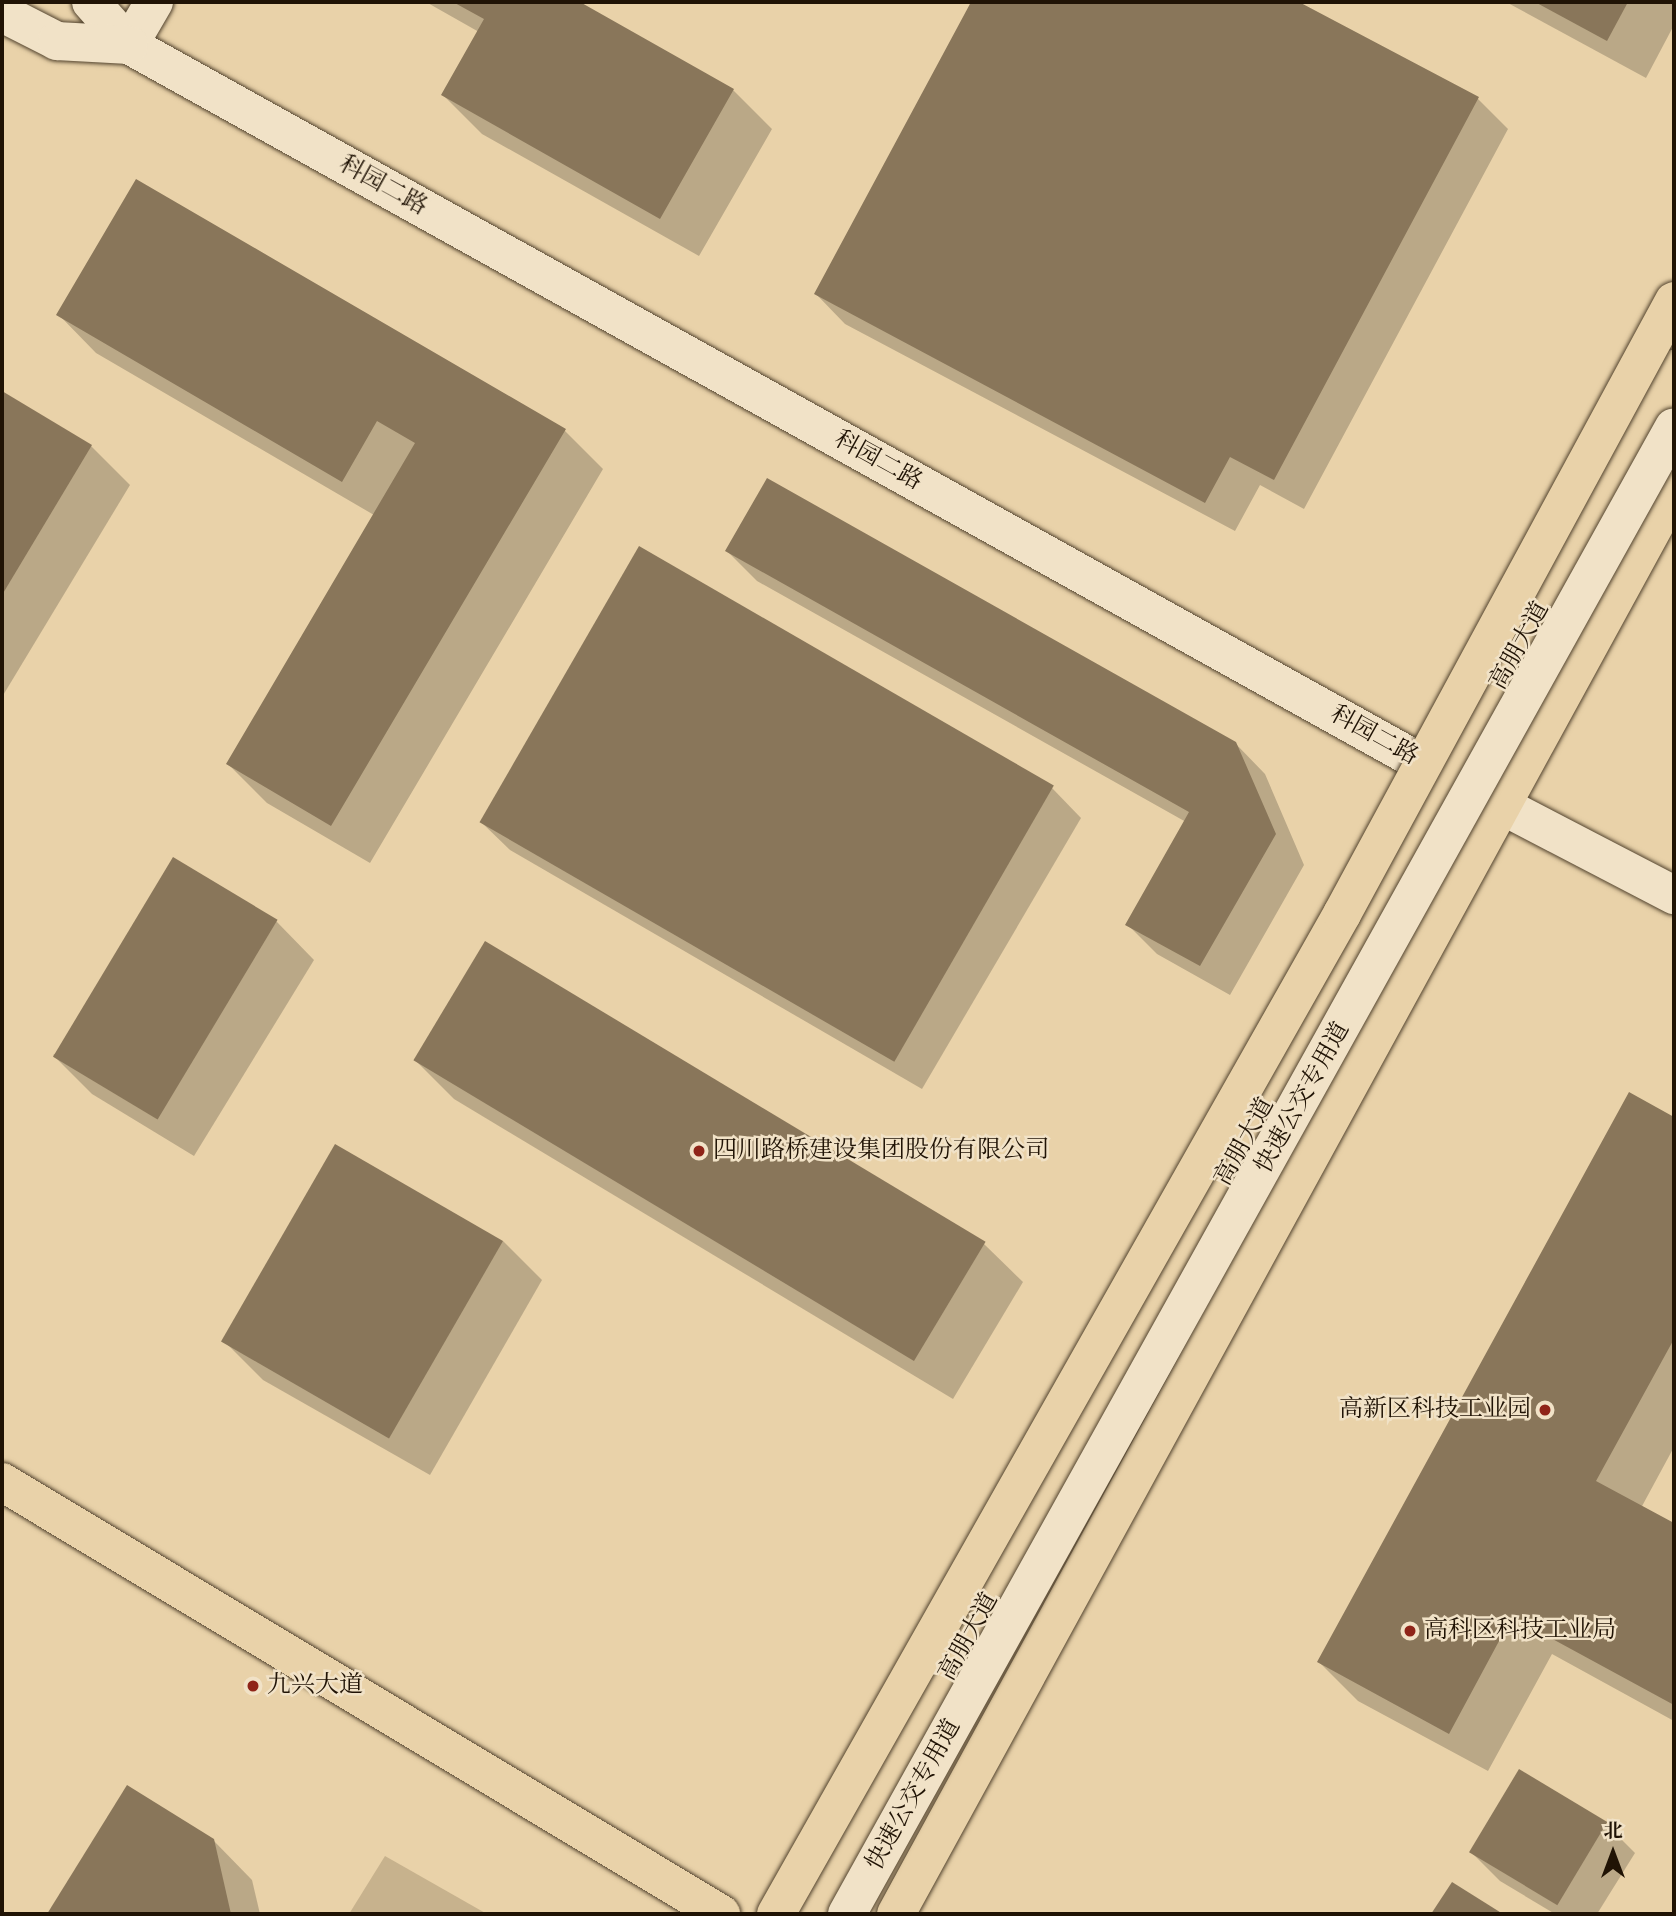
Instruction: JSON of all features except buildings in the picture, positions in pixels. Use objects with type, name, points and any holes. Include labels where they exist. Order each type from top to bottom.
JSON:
[{"type":"main road","points":[[776,1914],[843,1790],[1342,914],[1674,301]]},
{"type":"main road","name":"高朋大道","points":[[815,1914],[1674,369]]},
{"type":"main road","points":[[896,1914],[1674,490]]},
{"type":"main road","points":[[2,1482],[722,1914]]},
{"type":"main road","points":[[750,1914],[843,1790]]},
{"type":"street","points":[[91,2],[129,45]]},
{"type":"street","points":[[129,45],[154,2]]},
{"type":"street","points":[[2,13],[57,41],[129,45]]},
{"type":"street","name":"科园二路","points":[[129,45],[1447,777],[1502,803],[1674,895]]},
{"type":"street","name":"快速公交专用道","points":[[846,1914],[1674,427]]},
{"type":"shaded area","points":[[385,1856],[487,1914],[349,1914]]},
{"type":"place","name":"四川路桥建设集团股份有限公司","points":[[699,1151]]},
{"type":"place","name":"高新区科技工业园","points":[[1545,1410]]},
{"type":"place","name":"高科区科技工业局","points":[[1410,1631]]},
{"type":"place","name":"九兴大道","points":[[253,1686]]}]
